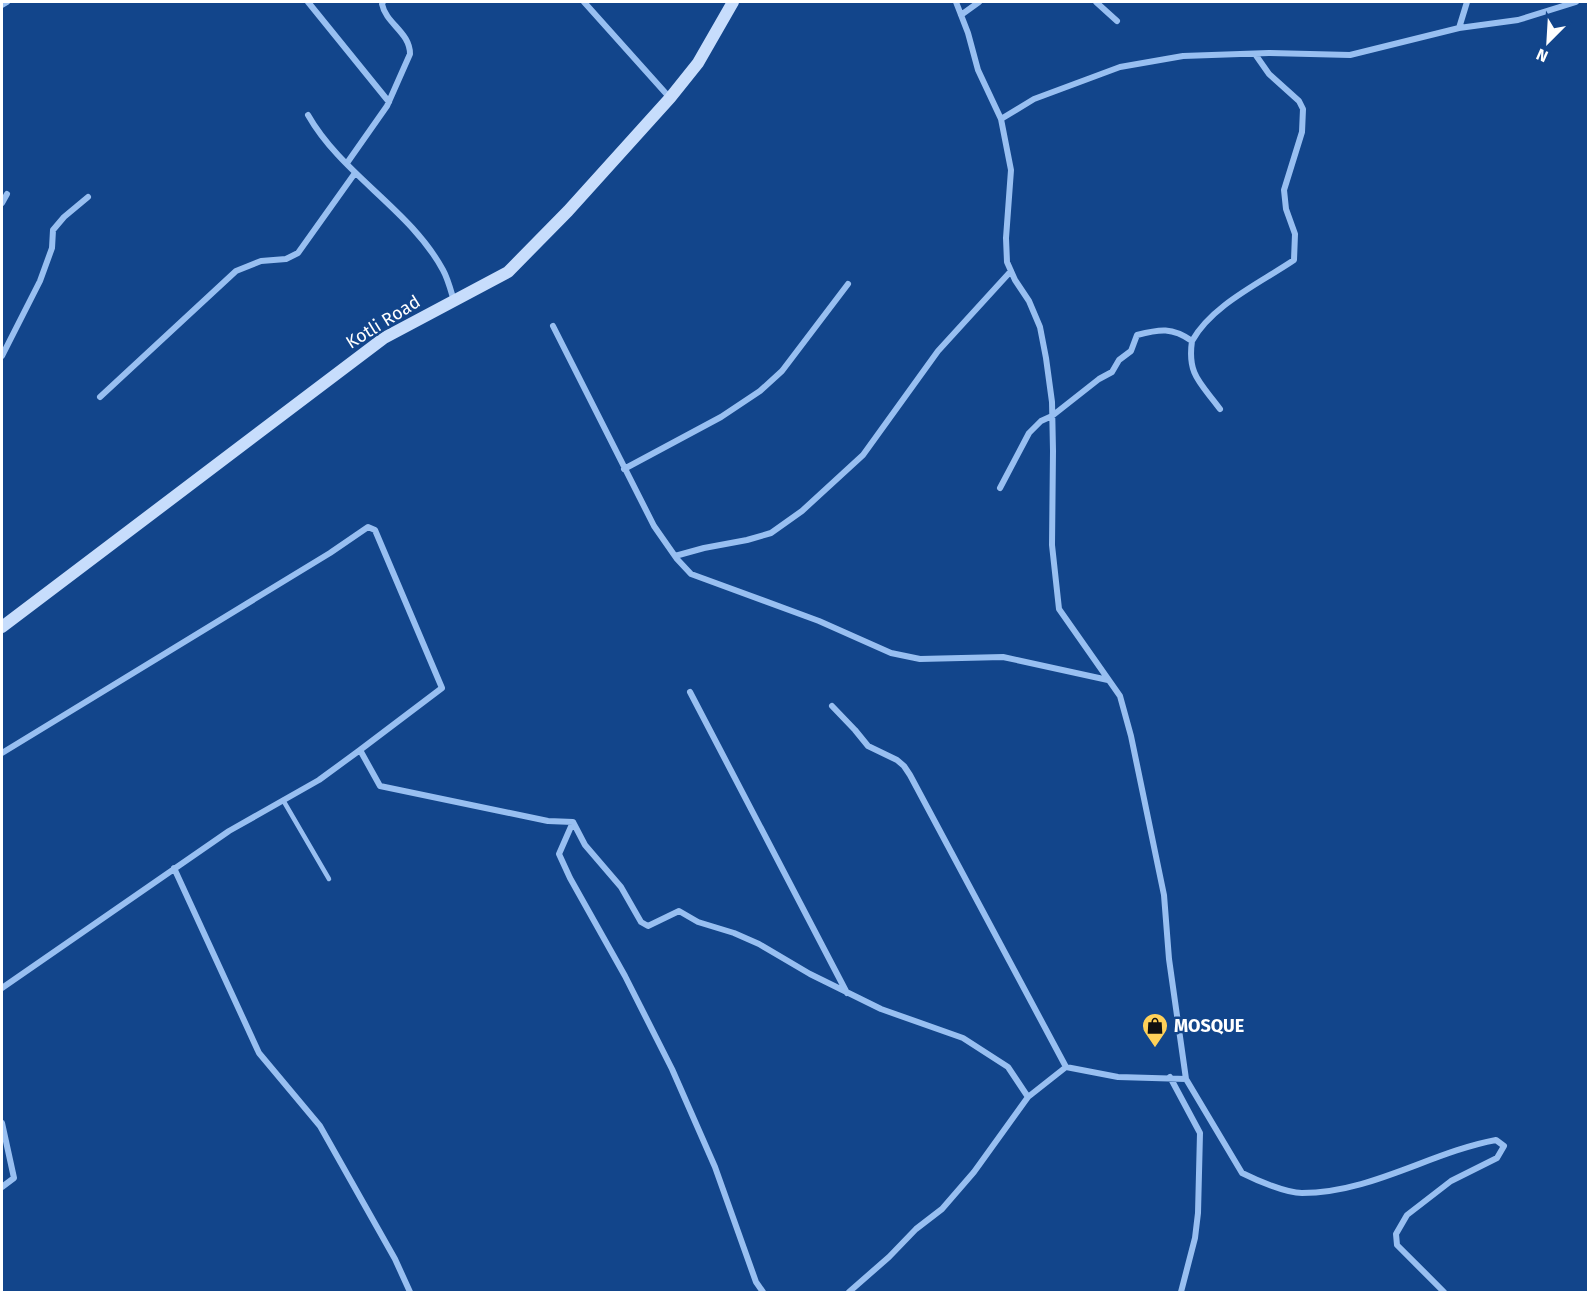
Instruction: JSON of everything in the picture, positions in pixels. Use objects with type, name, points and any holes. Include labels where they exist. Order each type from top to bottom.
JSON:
[{"type":"main road","name":"Kotli Road","points":[[2,627],[384,338],[508,272],[568,211],[670,98],[698,63],[733,2]]},
{"type":"street","points":[[2,5],[7,2]]},
{"type":"street","points":[[308,2],[389,102]]},
{"type":"street","points":[[347,164],[389,102],[407,63],[410,46],[383,11],[383,2]]},
{"type":"street","points":[[584,2],[670,98]]},
{"type":"street","points":[[956,2],[978,70],[1000,119],[1011,170],[1006,238],[1007,261],[1040,327],[1046,358],[1052,416],[1052,545],[1059,609],[1120,696],[1131,736],[1164,895],[1169,959],[1186,1079],[1242,1173],[1258,1181],[1301,1193],[1343,1188],[1477,1144],[1496,1140],[1504,1146],[1497,1158],[1451,1181],[1407,1215],[1396,1234],[1397,1245],[1444,1293]]},
{"type":"street","points":[[961,15],[979,2]]},
{"type":"street","points":[[1096,2],[1117,21]]},
{"type":"street","points":[[1459,28],[1467,2]]},
{"type":"street","points":[[1000,119],[1034,99],[1120,67],[1183,56],[1350,55],[1459,28],[1518,20],[1574,2]]},
{"type":"street","points":[[1220,409],[1192,370],[1190,358],[1192,341],[1198,330],[1213,314],[1294,260],[1295,234],[1286,209],[1284,190],[1302,132],[1303,109],[1299,101],[1269,74],[1255,54]]},
{"type":"street","points":[[308,115],[316,129],[355,173],[411,226],[444,271],[454,301]]},
{"type":"street","points":[[100,397],[236,272],[261,261],[286,259],[298,253],[355,173]]},
{"type":"street","points":[[2,203],[7,194]]},
{"type":"street","points":[[2,356],[40,281],[52,248],[53,230],[64,217],[88,197]]},
{"type":"street","points":[[675,556],[771,533],[802,511],[863,455],[938,351],[1011,271]]},
{"type":"street","points":[[624,469],[721,417],[760,391],[782,371],[848,285]]},
{"type":"street","points":[[553,326],[654,526],[675,556],[691,573],[819,621],[891,653],[920,659],[1003,657],[1109,681]]},
{"type":"street","points":[[1000,488],[1029,433],[1041,421],[1052,416],[1099,379],[1112,372],[1115,365],[1131,351],[1137,335],[1162,330],[1179,332],[1192,341]]},
{"type":"street","points":[[2,753],[330,553],[368,527],[375,530],[442,688],[319,780],[229,831],[2,988]]},
{"type":"street","points":[[690,692],[847,993]]},
{"type":"street","points":[[832,706],[868,746],[897,760],[910,775],[1066,1067]]},
{"type":"street","points":[[360,750],[380,786],[548,821],[573,822]]},
{"type":"street","points":[[573,822],[585,844],[621,887],[641,922],[648,926],[679,911],[698,922],[734,933],[759,944],[810,974],[881,1010],[963,1038],[1008,1067],[1028,1097]]},
{"type":"street","points":[[573,822],[559,854],[570,878],[626,976],[672,1069],[715,1167],[756,1282],[763,1293]]},
{"type":"street","points":[[174,868],[259,1053],[320,1126],[395,1258],[410,1293]]},
{"type":"street","points":[[849,1293],[916,1229],[942,1209],[974,1172],[1028,1097],[1066,1067],[1118,1077],[1186,1079]]},
{"type":"street","points":[[1170,1077],[1200,1133],[1197,1221],[1190,1264],[1181,1293]]},
{"type":"street","points":[[2,1123],[14,1178],[2,1187]]},
{"type":"lane","points":[[284,800],[329,879]]},
{"type":"place","name":"MOSQUE","points":[[1155,1049]]}]
